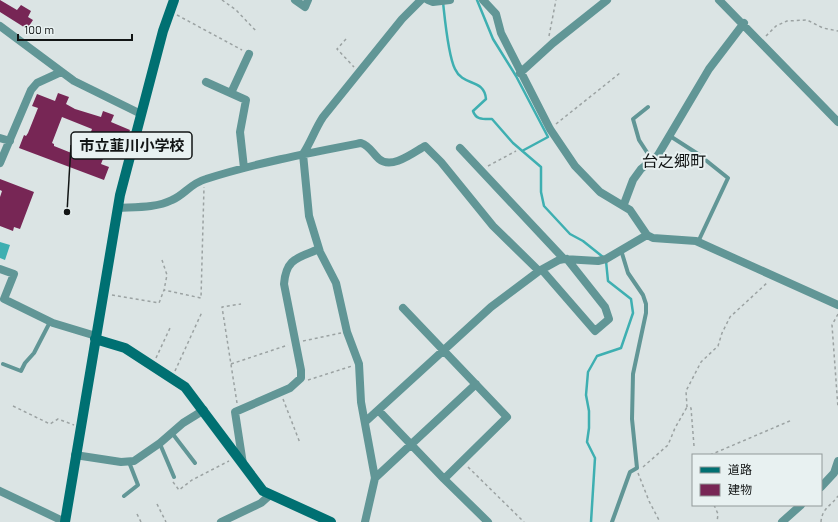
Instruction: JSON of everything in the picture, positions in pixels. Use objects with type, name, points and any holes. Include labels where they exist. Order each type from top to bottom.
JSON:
[{"type":"street","points":[[0,491],[65,522],[75,455],[81,428],[95,337],[118,208],[163,31],[174,0]]},
{"type":"street","points":[[295,0],[305,7],[308,0]]},
{"type":"street","points":[[365,522],[375,478],[361,402],[359,364],[347,332],[336,283],[319,249],[309,216],[303,154],[311,142],[323,117],[402,19],[421,0]]},
{"type":"street","points":[[428,0],[433,2],[450,0]]},
{"type":"street","points":[[484,0],[496,14],[501,33],[520,73],[550,129],[575,166],[600,192],[624,204],[630,210],[647,235],[653,238],[698,242],[838,305]]},
{"type":"street","points":[[520,73],[551,45],[607,0]]},
{"type":"street","points":[[719,0],[744,23],[838,122]]},
{"type":"street","points":[[624,204],[633,180],[641,170],[652,161],[670,136],[709,69],[744,23]]},
{"type":"street","points":[[0,26],[74,81],[141,114]]},
{"type":"street","points":[[231,93],[249,54]]},
{"type":"street","points":[[0,163],[31,90],[37,83],[61,72]]},
{"type":"street","points":[[206,82],[246,100],[240,132],[244,168]]},
{"type":"street","points":[[0,138],[10,141]]},
{"type":"street","points":[[118,208],[157,205],[174,200],[186,189],[204,179],[303,154],[361,143],[367,145],[380,160],[386,163],[394,163],[425,146],[441,162],[493,226],[541,270],[595,330],[609,319],[605,307],[566,259],[460,148]]},
{"type":"street","points":[[365,422],[379,411],[491,307],[541,270],[566,259],[598,261],[606,259],[647,235]]},
{"type":"street","points":[[243,467],[236,412],[238,409],[280,392],[301,378],[301,370],[284,284],[285,274],[286,267],[291,262],[319,249]]},
{"type":"street","points":[[0,269],[14,274],[4,299],[50,322],[125,348],[153,365],[185,387],[204,410],[243,467],[263,491],[331,522]]},
{"type":"street","points":[[403,308],[507,417],[444,479]]},
{"type":"street","points":[[375,478],[476,384]]},
{"type":"street","points":[[75,455],[129,462],[134,461],[160,443],[171,432],[204,410]]},
{"type":"street","points":[[379,411],[444,479],[488,522]]},
{"type":"street","points":[[822,486],[834,473],[838,461]]},
{"type":"street","points":[[221,522],[261,503],[270,495]]},
{"type":"street","points":[[782,522],[800,506]]},
{"type":"lane","points":[[648,107],[633,120],[638,140],[652,161]]},
{"type":"lane","points":[[670,136],[698,154],[728,178],[698,242]]},
{"type":"lane","points":[[612,522],[630,472],[636,468],[632,419],[634,374],[646,313],[646,304],[643,295],[628,273],[621,250]]},
{"type":"lane","points":[[3,364],[21,371],[25,362],[34,353],[50,322]]},
{"type":"lane","points":[[171,432],[195,463]]},
{"type":"lane","points":[[160,443],[173,479]]},
{"type":"lane","points":[[124,496],[138,485],[129,462]]},
{"type":"path","points":[[222,0],[236,10],[256,32]]},
{"type":"path","points":[[551,45],[549,36],[556,0]]},
{"type":"path","points":[[170,11],[249,54]]},
{"type":"path","points":[[761,41],[776,26],[787,21],[807,20],[823,28],[838,31]]},
{"type":"path","points":[[346,39],[337,49],[360,73]]},
{"type":"path","points":[[550,129],[620,73]]},
{"type":"path","points":[[481,170],[516,151]]},
{"type":"path","points":[[164,290],[202,298],[204,179]]},
{"type":"path","points":[[104,293],[160,303],[167,275],[162,260]]},
{"type":"path","points":[[660,522],[649,501],[636,468],[642,468],[654,460],[668,445],[686,407],[686,391],[701,362],[718,346],[730,317],[774,277]]},
{"type":"path","points":[[238,409],[222,307],[241,304]]},
{"type":"path","points":[[172,378],[202,312]]},
{"type":"path","points":[[838,314],[832,326],[838,408]]},
{"type":"path","points":[[153,365],[170,328]]},
{"type":"path","points":[[294,384],[359,364]]},
{"type":"path","points":[[280,392],[300,443]]},
{"type":"path","points":[[13,406],[50,424],[58,419],[81,428]]},
{"type":"path","points":[[686,407],[691,408],[694,446]]},
{"type":"path","points":[[712,454],[792,420]]},
{"type":"path","points":[[173,479],[179,490],[192,480],[236,457]]},
{"type":"path","points":[[463,461],[524,522]]},
{"type":"path","points":[[821,522],[825,508],[838,496]]},
{"type":"path","points":[[157,504],[166,522]]},
{"type":"path","points":[[714,506],[718,514],[717,522]]},
{"type":"path","points":[[136,514],[141,522]]},
{"type":"water","points":[[0,242],[10,245],[5,260],[0,258]]},
{"type":"building","points":[[0,0],[17,10],[21,5],[31,11],[28,17],[33,20],[27,29],[0,12]]},
{"type":"building","points":[[58,93],[69,97],[66,104],[75,109],[101,117],[103,111],[114,115],[111,122],[130,130],[125,141],[112,136],[101,164],[109,167],[104,180],[19,148],[24,135],[26,136],[28,133],[38,108],[32,106],[37,94],[55,101]],"holes":[[[62,117],[92,129],[83,154],[80,153],[79,156],[54,146],[52,143]]]},
{"type":"building","points":[[0,179],[34,192],[20,229],[14,227],[13,231],[0,226],[0,197],[2,191],[0,190]]},
{"type":"waterway","points":[[477,0],[493,39],[516,76],[548,137],[522,151]]},
{"type":"waterway","points":[[443,2],[449,46],[455,69],[463,78],[481,88],[486,99],[473,111],[474,114],[480,118],[492,119],[513,143],[541,167],[541,192],[544,206],[570,234],[583,241],[603,257]]},
{"type":"waterway","points":[[591,522],[595,458],[587,442],[589,428],[589,411],[586,395],[588,372],[597,356],[621,348],[633,313],[631,299],[608,281],[606,261]]},
{"type":"place","name":"市立韮川小学校","points":[[67,212]]},
{"type":"district","name":"台之郷町","points":[[674,161]]}]
